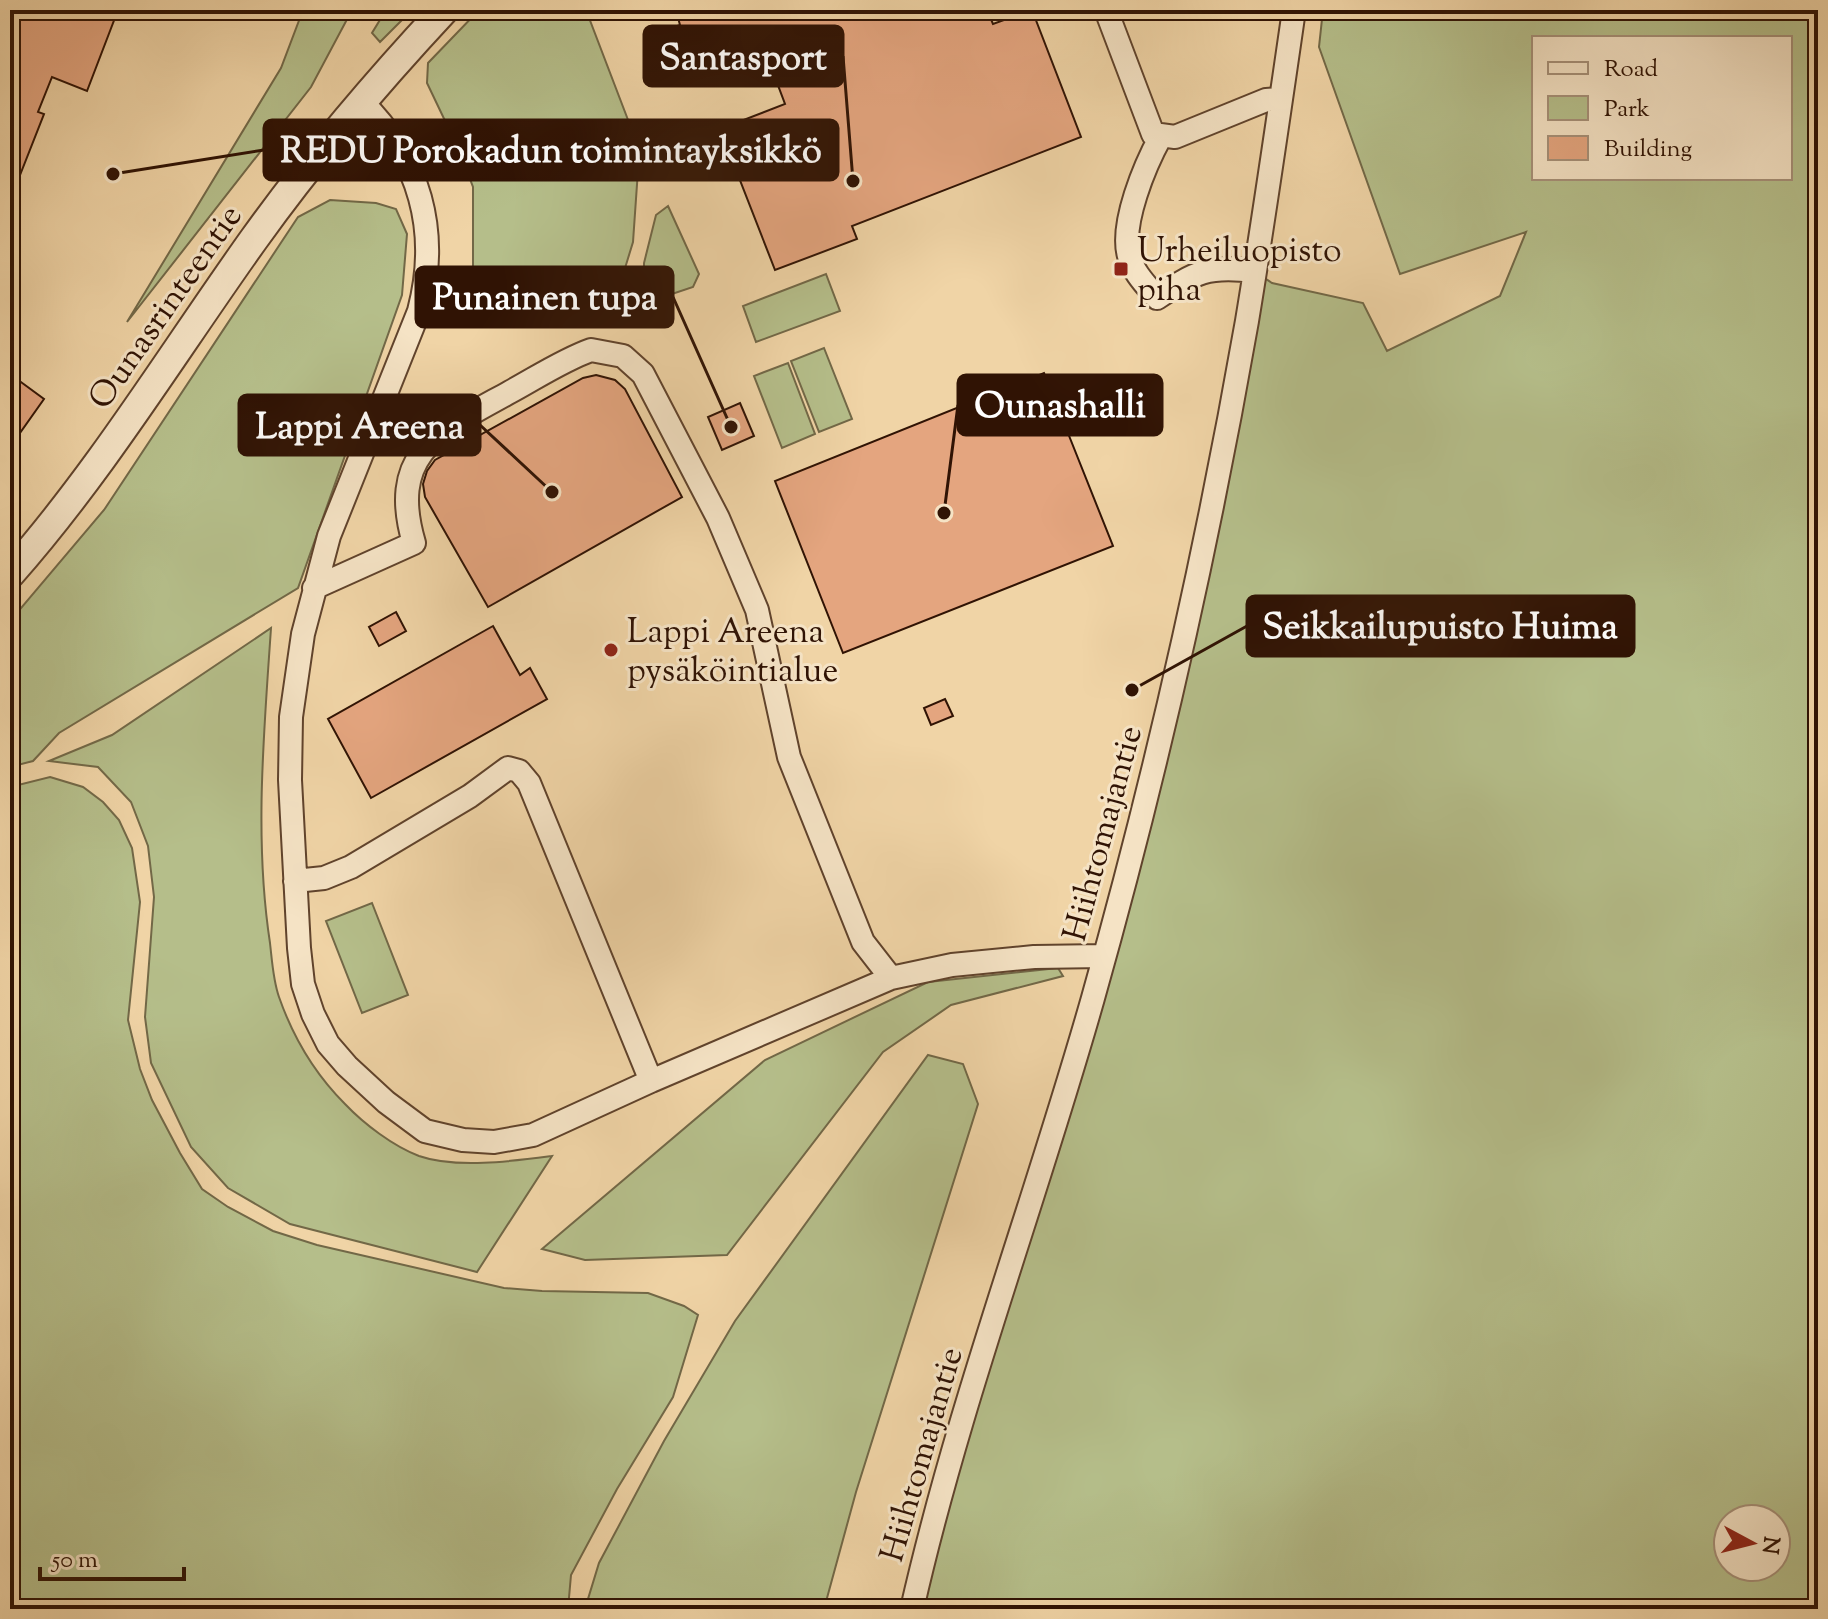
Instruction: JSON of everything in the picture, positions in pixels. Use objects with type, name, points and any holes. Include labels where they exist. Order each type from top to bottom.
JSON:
[{"type":"street","name":"Ounasrinteentie","points":[[10,574],[103,455],[264,225],[361,101],[444,10]]},
{"type":"street","points":[[1106,10],[1153,134],[1175,137],[1266,100],[1281,99]]},
{"type":"street","name":"Hiihtomajantie","points":[[912,1609],[956,1441],[1104,956],[1168,711],[1223,447],[1294,10]]},
{"type":"street","points":[[361,101],[392,135],[419,193],[429,257],[426,285],[404,352],[329,536],[303,634],[291,717],[289,751],[303,984],[328,1044],[386,1102],[425,1131],[463,1140],[494,1142],[533,1135],[891,978],[952,965],[1034,957],[1104,956]]},
{"type":"street","points":[[1161,136],[1146,163],[1129,219],[1129,256],[1133,265],[1157,298],[1213,268],[1254,271]]},
{"type":"street","points":[[314,588],[414,543],[407,519],[407,493],[412,473],[417,458],[444,429],[591,350],[612,352],[632,362],[643,374],[666,415],[750,589],[763,634],[789,757],[863,942],[891,978]]},
{"type":"street","points":[[295,881],[324,878],[351,867],[470,796],[508,768],[519,771],[529,783],[651,1081]]},
{"type":"green space","points":[[303,10],[352,10],[311,87],[127,322],[281,68]]},
{"type":"green space","points":[[386,10],[412,10],[380,42],[372,33]]},
{"type":"green space","points":[[479,10],[586,10],[633,133],[638,170],[633,242],[622,278],[605,291],[587,291],[545,280],[512,281],[486,289],[473,277],[473,187],[427,83],[428,63]]},
{"type":"green space","points":[[1323,10],[1818,10],[1818,1609],[912,1609],[1092,1001],[1254,271],[1272,283],[1363,303],[1387,351],[1500,296],[1526,232],[1400,274],[1319,47]]},
{"type":"green space","points":[[330,200],[376,203],[396,209],[407,234],[402,295],[298,588],[59,733],[33,761],[10,767],[10,621],[104,510],[298,217]]},
{"type":"green space","points":[[668,206],[699,274],[693,287],[669,295],[653,294],[644,283],[644,263],[656,215]]},
{"type":"green space","points":[[826,274],[840,311],[756,342],[743,306]]},
{"type":"green space","points":[[824,348],[852,419],[819,432],[791,361]]},
{"type":"green space","points":[[788,363],[815,434],[782,448],[754,376]]},
{"type":"green space","points":[[271,628],[262,786],[262,865],[275,984],[298,1041],[315,1068],[345,1104],[379,1134],[409,1152],[434,1160],[467,1163],[552,1156],[477,1272],[290,1224],[228,1188],[191,1147],[151,1063],[145,1017],[154,897],[148,846],[131,802],[98,767],[49,761],[112,735]]},
{"type":"green space","points":[[50,777],[83,787],[103,802],[119,820],[132,848],[140,902],[128,1020],[140,1069],[152,1100],[202,1189],[273,1231],[317,1245],[504,1288],[648,1293],[684,1306],[698,1315],[673,1397],[617,1489],[571,1575],[568,1609],[10,1609],[10,787]]},
{"type":"green space","points":[[372,903],[408,995],[362,1013],[326,921]]},
{"type":"green space","points":[[1058,968],[1063,976],[951,1005],[883,1052],[727,1255],[585,1260],[542,1249],[765,1060],[928,982]]},
{"type":"green space","points":[[928,1055],[963,1064],[978,1104],[856,1492],[824,1609],[588,1609],[599,1563],[664,1441],[735,1321]]},
{"type":"building","points":[[10,10],[118,10],[87,91],[52,77],[38,112],[44,114],[11,198]]},
{"type":"building","points":[[676,10],[987,10],[993,24],[1032,10],[1081,137],[852,226],[857,239],[775,270],[720,129],[785,104],[756,27],[689,54],[677,26],[680,25]]},
{"type":"building","points":[[1044,373],[1113,546],[843,653],[775,481]]},
{"type":"building","points":[[10,374],[44,399],[10,447]]},
{"type":"building","points":[[596,375],[615,380],[625,389],[682,497],[488,607],[425,497],[423,484],[427,471],[435,460],[583,378]]},
{"type":"building","points":[[740,403],[754,436],[722,450],[708,417]]},
{"type":"building","points":[[396,612],[406,631],[379,646],[369,627]]},
{"type":"building","points":[[493,626],[520,675],[530,668],[547,699],[371,798],[328,719]]},
{"type":"building","points":[[945,699],[953,716],[931,725],[924,708]]},
{"type":"place","name":"REDU Porokadun toimintayksikkö","points":[[113,174]]},
{"type":"place","name":"Santasport","points":[[853,181]]},
{"type":"place","name":"Urheiluopisto piha","points":[[1121,269]]},
{"type":"place","name":"Punainen tupa","points":[[731,427]]},
{"type":"place","name":"Lappi Areena","points":[[552,492]]},
{"type":"place","name":"Ounashalli","points":[[944,513]]},
{"type":"place","name":"Lappi Areena pysäköintialue","points":[[611,650]]},
{"type":"place","name":"Seikkailupuisto Huima","points":[[1132,690]]}]
